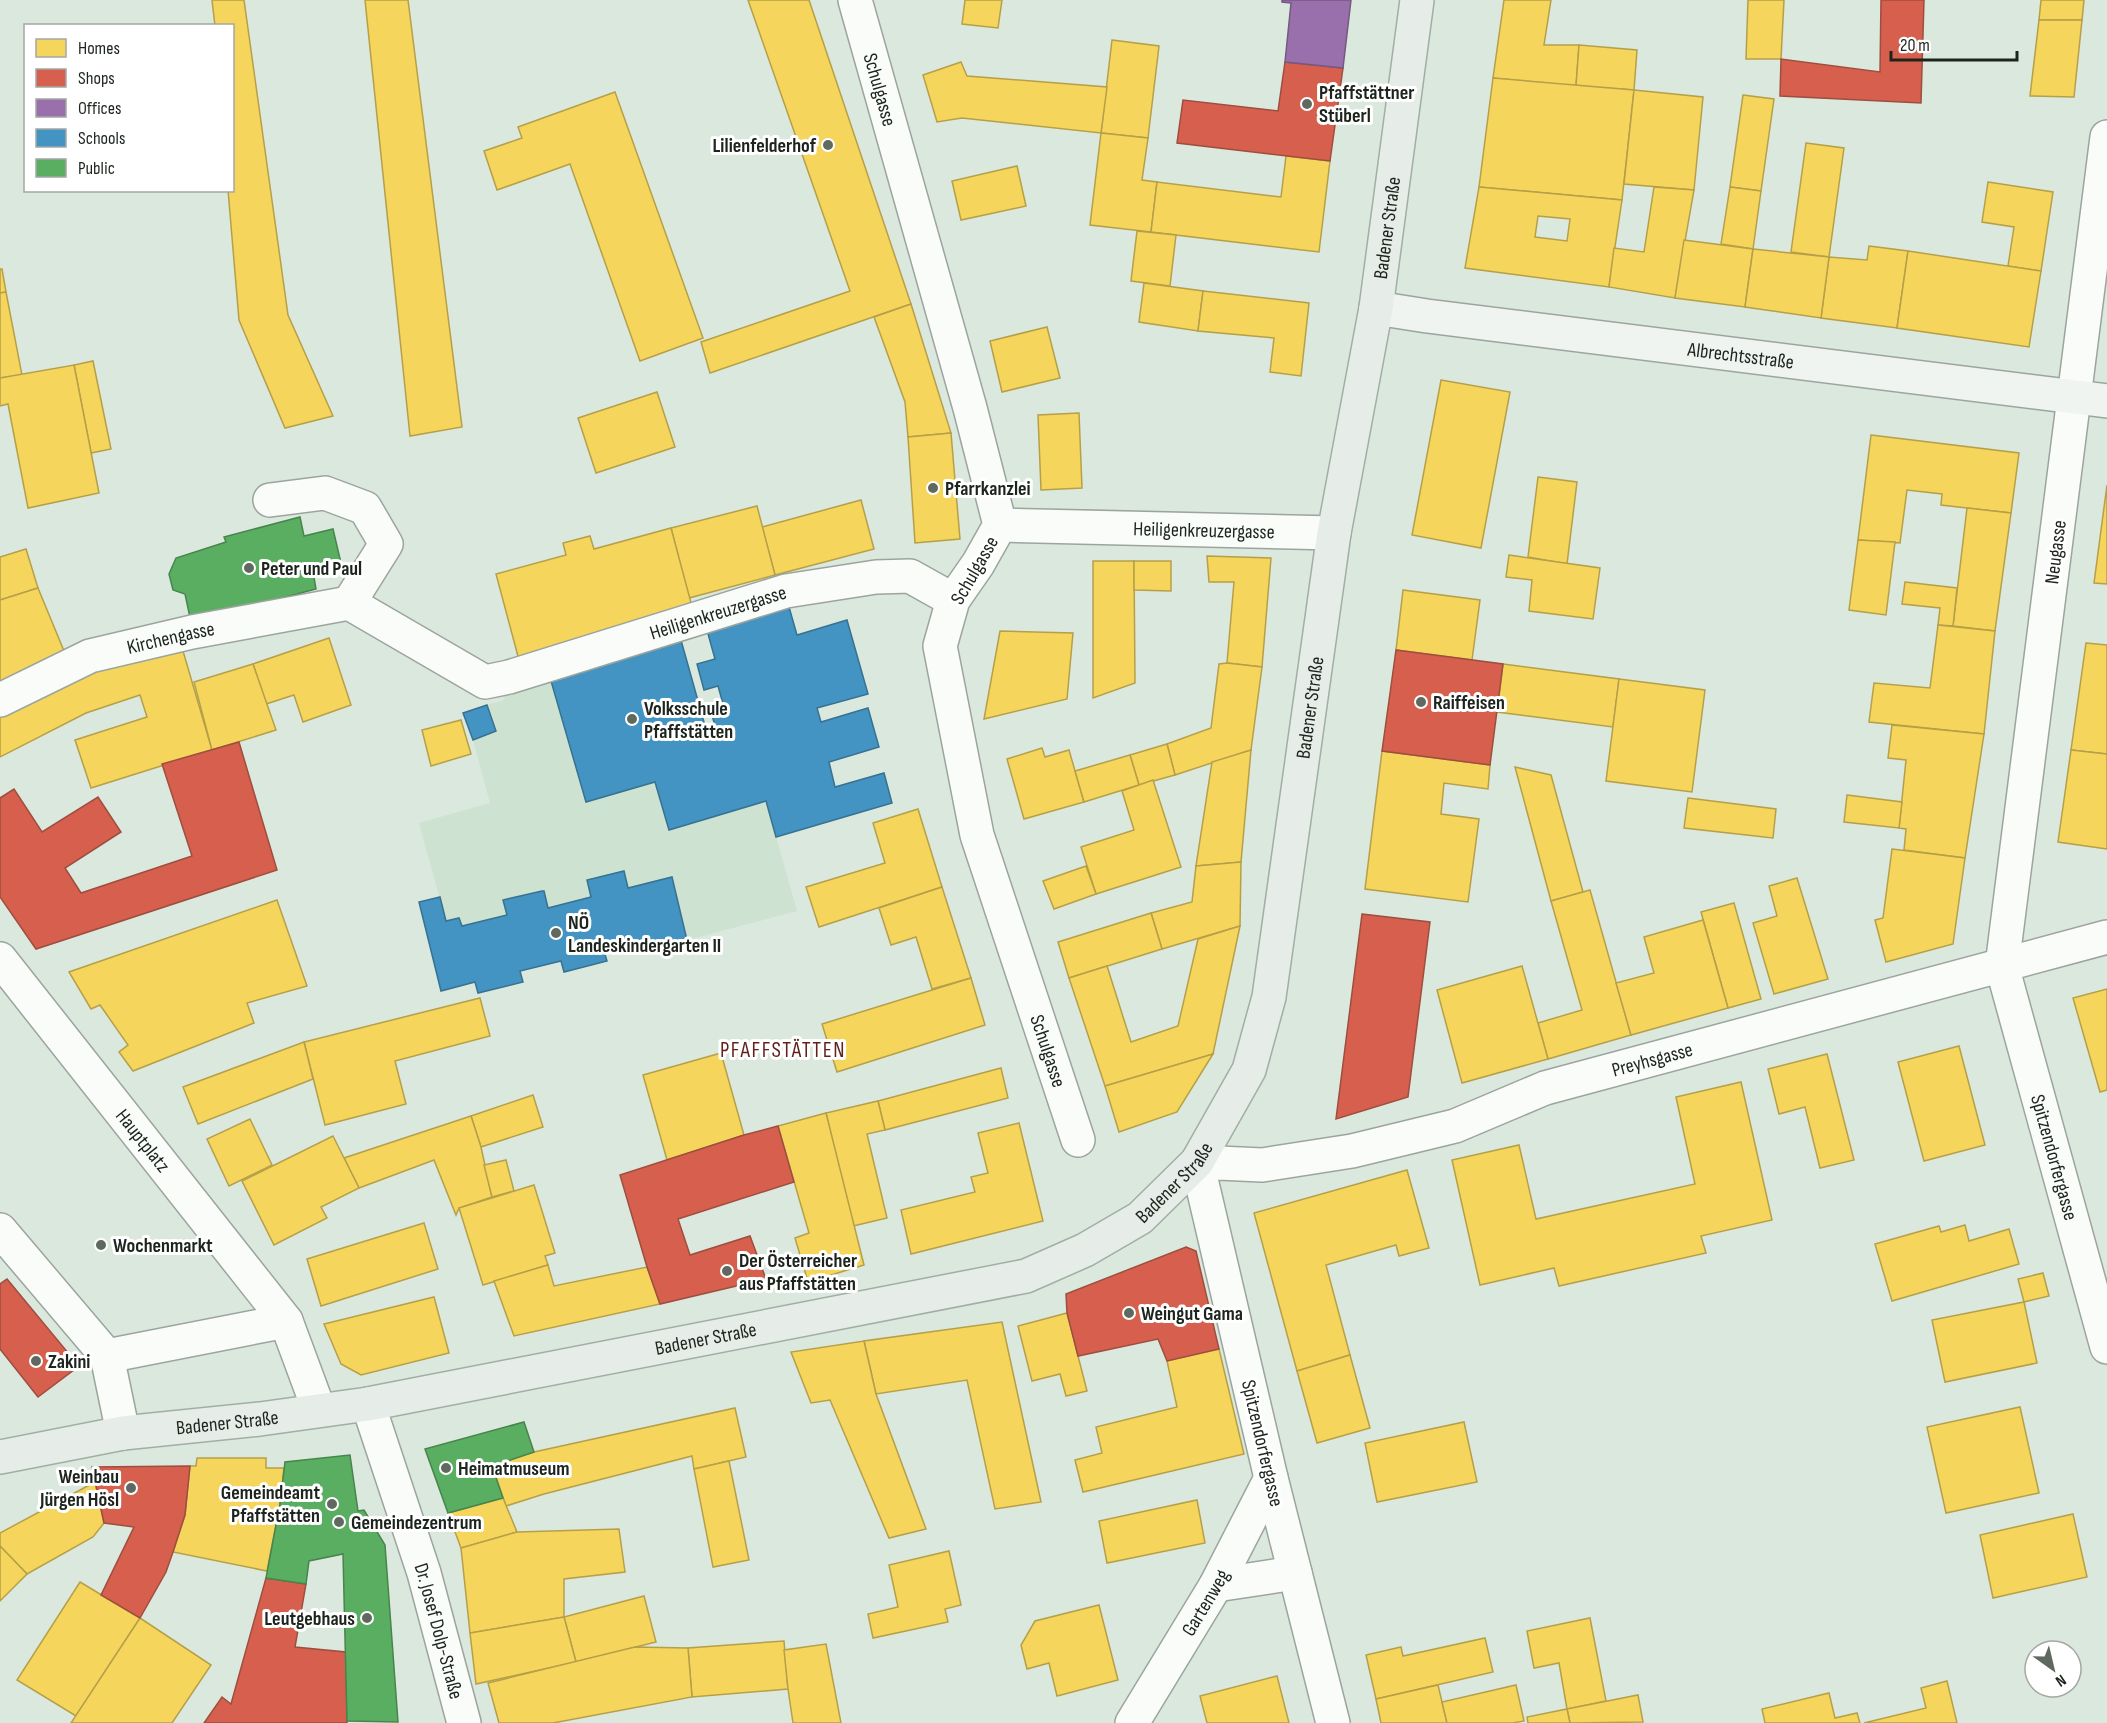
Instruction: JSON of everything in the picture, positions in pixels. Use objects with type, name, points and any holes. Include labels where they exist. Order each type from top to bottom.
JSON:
[{"type":"main road","name":"Badener Straße","points":[[0,1457],[123,1433],[260,1419],[368,1404],[1026,1276],[1086,1250],[1140,1218],[1197,1162],[1249,1070],[1269,997],[1334,533],[1376,308],[1417,0]]},
{"type":"street","name":"Schulgasse","points":[[855,0],[967,397],[1000,525],[978,564],[953,600],[940,646],[977,835],[1078,1140]]},
{"type":"street","name":"Neugasse","points":[[2002,966],[2107,137]]},
{"type":"street","name":"Albrechtsstraße","points":[[1376,308],[2107,402]]},
{"type":"street","points":[[270,500],[325,494],[365,508],[386,544],[349,603]]},
{"type":"street","name":"Heiligenkreuzergasse","points":[[1000,525],[1334,533]]},
{"type":"street","name":"Heiligenkreuzergasse","points":[[349,603],[484,682],[786,591],[876,577],[910,576],[953,600]]},
{"type":"street","name":"Kirchengasse","points":[[0,700],[90,656],[192,632],[349,603]]},
{"type":"street","name":"Preyhsgasse","points":[[1197,1162],[1262,1165],[1352,1151],[1455,1125],[1545,1088],[2107,937]]},
{"type":"street","name":"Hauptplatz","points":[[0,959],[286,1321],[319,1410]]},
{"type":"street","name":"Spitzendorfergasse","points":[[2002,966],[2107,1347]]},
{"type":"street","name":"Spitzendorfergasse","points":[[1197,1162],[1271,1478],[1333,1723]]},
{"type":"street","points":[[0,1230],[107,1356],[123,1433]]},
{"type":"street","points":[[107,1356],[286,1321]]},
{"type":"street","name":"Dr. Josef Dolp-Straße","points":[[368,1404],[424,1573],[464,1723]]},
{"type":"street","name":"Gartenweg","points":[[1132,1723],[1216,1585],[1271,1478]]},
{"type":"street","points":[[1216,1585],[1295,1573]]},
{"type":"shaded area","points":[[551,681],[586,802],[655,782],[669,830],[766,801],[797,911],[687,940],[672,877],[628,888],[623,871],[587,880],[591,897],[548,908],[544,891],[542,891],[503,900],[507,915],[462,926],[459,918],[446,921],[419,823],[490,803],[473,740],[496,731],[487,705],[504,700],[502,694]]},
{"type":"building: Homes","points":[[212,0],[244,0],[288,315],[333,416],[285,428],[239,320],[228,192],[234,192],[234,24],[215,24]]},
{"type":"building: Homes","points":[[365,0],[408,0],[462,427],[410,436]]},
{"type":"building: Homes","name":"Lilienfelderhof","points":[[748,0],[809,0],[911,304],[710,373],[701,342],[850,291]]},
{"type":"building: Homes","points":[[965,0],[1002,0],[998,28],[962,24]]},
{"type":"building: Homes","points":[[1504,0],[1551,0],[1544,45],[1579,45],[1576,86],[1493,78]]},
{"type":"building: Homes","points":[[1748,0],[1784,0],[1781,59],[1746,59]]},
{"type":"building: Homes","points":[[2041,0],[2084,0],[2082,20],[2039,20]]},
{"type":"building: Homes","points":[[2039,20],[2082,20],[2074,97],[2030,96]]},
{"type":"building: Homes","points":[[1112,40],[1159,46],[1148,138],[1101,133]]},
{"type":"building: Homes","points":[[1579,45],[1637,50],[1634,90],[1576,86]]},
{"type":"building: Homes","points":[[961,62],[967,76],[1107,87],[1101,133],[962,118],[937,122],[923,75]]},
{"type":"building: Homes","points":[[1493,78],[1634,90],[1622,200],[1479,187]]},
{"type":"building: Homes","points":[[1634,90],[1703,97],[1694,190],[1624,184]]},
{"type":"building: Homes","points":[[615,92],[703,338],[640,361],[570,164],[497,190],[484,151],[522,138],[518,127]]},
{"type":"building: Homes","points":[[1743,95],[1774,99],[1761,191],[1730,187]]},
{"type":"building: Homes","points":[[1101,133],[1148,138],[1142,180],[1157,182],[1151,232],[1090,225]]},
{"type":"building: Homes","points":[[1806,143],[1844,148],[1829,257],[1791,252]]},
{"type":"building: Homes","points":[[1286,156],[1330,161],[1319,252],[1151,232],[1157,182],[1281,197]]},
{"type":"building: Homes","points":[[1017,166],[1026,206],[961,220],[952,181]]},
{"type":"building: Homes","points":[[1988,182],[2053,192],[2041,271],[2008,266],[2014,227],[1982,222]]},
{"type":"building: Homes","points":[[1479,187],[1622,200],[1609,287],[1465,268]],"holes":[[[1538,216],[1570,219],[1567,241],[1535,237]]]},
{"type":"building: Homes","points":[[1654,187],[1694,190],[1675,298],[1609,287],[1614,248],[1644,252]]},
{"type":"building: Homes","points":[[1730,187],[1761,191],[1753,249],[1721,244]]},
{"type":"building: Homes","points":[[1137,231],[1176,235],[1170,286],[1131,281]]},
{"type":"building: Homes","points":[[1684,240],[1753,249],[1745,307],[1675,298]]},
{"type":"building: Homes","points":[[1869,246],[1908,251],[1897,328],[1821,318],[1829,257],[1867,260]]},
{"type":"building: Homes","points":[[1753,249],[1829,257],[1821,318],[1745,307]]},
{"type":"building: Homes","points":[[1908,251],[2041,271],[2029,347],[1897,328]]},
{"type":"building: Homes","points":[[0,269],[2,269],[6,292],[0,293]]},
{"type":"building: Homes","points":[[1144,283],[1203,291],[1198,331],[1139,322]]},
{"type":"building: Homes","points":[[1203,291],[1309,303],[1301,376],[1270,372],[1274,338],[1198,331]]},
{"type":"building: Homes","points":[[6,292],[22,375],[0,378],[0,293]]},
{"type":"building: Homes","points":[[911,304],[951,433],[908,437],[905,402],[874,317]]},
{"type":"building: Homes","points":[[1047,327],[1060,378],[1002,392],[990,341]]},
{"type":"building: Homes","points":[[93,361],[111,449],[91,453],[74,365]]},
{"type":"building: Homes","points":[[74,365],[99,493],[28,508],[8,404],[0,406],[0,378]]},
{"type":"building: Homes","points":[[1441,380],[1510,392],[1481,548],[1412,535]]},
{"type":"building: Homes","points":[[657,392],[675,447],[596,473],[578,418]]},
{"type":"building: Homes","points":[[1079,413],[1082,488],[1041,490],[1038,415]]},
{"type":"building: Homes","name":"Pfarrkanzlei","points":[[951,433],[960,539],[915,543],[908,437]]},
{"type":"building: Homes","points":[[1871,435],[2019,453],[2011,513],[1941,505],[1942,494],[1907,490],[1900,543],[1858,540]]},
{"type":"building: Homes","points":[[1538,477],[1577,482],[1567,564],[1528,557]]},
{"type":"building: Homes","points":[[2107,485],[2107,584],[2094,583]]},
{"type":"building: Homes","points":[[861,500],[874,549],[775,575],[762,527]]},
{"type":"building: Homes","points":[[757,506],[775,575],[689,598],[671,528]]},
{"type":"building: Homes","points":[[1967,508],[2011,513],[1995,631],[1953,626]]},
{"type":"building: Homes","points":[[671,528],[694,614],[519,660],[496,574],[566,555],[563,543],[590,536],[594,549]]},
{"type":"building: Homes","points":[[1858,540],[1895,542],[1886,615],[1849,610]]},
{"type":"building: Homes","points":[[26,549],[38,588],[0,600],[0,557]]},
{"type":"building: Homes","points":[[1509,555],[1600,568],[1593,619],[1529,611],[1532,580],[1506,577]]},
{"type":"building: Homes","points":[[1207,556],[1271,558],[1262,667],[1227,663],[1234,582],[1209,582]]},
{"type":"building: Homes","points":[[1093,561],[1134,561],[1135,683],[1093,698]]},
{"type":"building: Homes","points":[[1134,561],[1171,561],[1171,591],[1134,590]]},
{"type":"building: Homes","points":[[1905,582],[1957,588],[1953,626],[1938,625],[1940,608],[1902,604]]},
{"type":"building: Homes","points":[[38,588],[64,651],[0,688],[0,600]]},
{"type":"building: Homes","points":[[1403,590],[1480,600],[1472,660],[1396,650]]},
{"type":"building: Homes","points":[[1938,625],[1995,631],[1984,734],[1869,722],[1874,683],[1930,688]]},
{"type":"building: Homes","points":[[1000,631],[1073,633],[1067,699],[984,719]]},
{"type":"building: Homes","points":[[329,638],[351,705],[303,722],[294,695],[266,704],[253,664]]},
{"type":"building: Homes","points":[[2086,643],[2107,645],[2107,754],[2071,750]]},
{"type":"building: Homes","points":[[183,651],[212,750],[91,788],[75,740],[147,717],[140,695],[86,713],[0,757],[0,709],[73,674]]},
{"type":"building: Homes","points":[[253,664],[276,730],[212,750],[194,682]]},
{"type":"building: Homes","points":[[1219,664],[1262,667],[1251,750],[1175,775],[1167,744],[1211,728]]},
{"type":"building: Homes","points":[[1503,664],[1619,679],[1613,727],[1497,712]]},
{"type":"building: Homes","points":[[1619,679],[1705,690],[1692,792],[1606,781]]},
{"type":"building: Homes","points":[[461,720],[471,754],[431,766],[422,730]]},
{"type":"building: Homes","points":[[1892,725],[1984,734],[1965,858],[1904,850],[1906,829],[1899,828],[1906,760],[1888,758]]},
{"type":"building: Homes","points":[[1167,744],[1175,775],[1139,785],[1130,755]]},
{"type":"building: Homes","points":[[1042,748],[1045,757],[1069,750],[1084,802],[1024,819],[1007,759]]},
{"type":"building: Homes","points":[[1251,750],[1241,862],[1196,866],[1212,762]]},
{"type":"building: Homes","points":[[2071,750],[2107,754],[2107,849],[2058,842]]},
{"type":"building: Homes","points":[[1382,751],[1490,765],[1488,789],[1444,783],[1441,814],[1479,819],[1468,902],[1365,889]]},
{"type":"building: Homes","points":[[1130,755],[1139,785],[1084,802],[1075,771]]},
{"type":"building: Homes","points":[[1515,767],[1551,775],[1583,892],[1551,901]]},
{"type":"building: Homes","points":[[1153,780],[1181,867],[1096,894],[1081,847],[1134,830],[1122,791]]},
{"type":"building: Homes","points":[[1847,795],[1902,802],[1899,828],[1844,822]]},
{"type":"building: Homes","points":[[1688,798],[1776,809],[1773,838],[1684,828]]},
{"type":"building: Homes","points":[[918,809],[942,887],[819,927],[806,887],[885,863],[873,823]]},
{"type":"building: Homes","points":[[1892,849],[1965,858],[1953,944],[1886,962],[1875,920],[1883,918]]},
{"type":"building: Homes","points":[[1241,862],[1240,926],[1162,949],[1151,913],[1192,902],[1196,866]]},
{"type":"building: Homes","points":[[1086,866],[1096,894],[1054,909],[1043,881]]},
{"type":"building: Homes","points":[[1797,878],[1828,979],[1774,994],[1753,923],[1777,916],[1769,886]]},
{"type":"building: Homes","points":[[942,887],[971,978],[932,989],[916,937],[891,945],[879,908]]},
{"type":"building: Homes","points":[[1590,890],[1631,1035],[1548,1059],[1538,1023],[1582,1010],[1551,901]]},
{"type":"building: Homes","points":[[277,900],[307,986],[247,1003],[254,1023],[133,1071],[119,1052],[128,1045],[100,1005],[91,1009],[69,972]]},
{"type":"building: Homes","points":[[1734,903],[1761,999],[1728,1008],[1701,912]]},
{"type":"building: Homes","points":[[1151,913],[1162,949],[1069,978],[1058,942]]},
{"type":"building: Homes","points":[[1703,920],[1728,1008],[1631,1035],[1616,983],[1654,973],[1644,937]]},
{"type":"building: Homes","points":[[1240,926],[1213,1054],[1105,1086],[1069,978],[1107,966],[1131,1042],[1178,1026],[1198,939]]},
{"type":"building: Homes","points":[[1522,966],[1548,1059],[1462,1083],[1437,990]]},
{"type":"building: Homes","points":[[971,978],[985,1025],[837,1072],[822,1024]]},
{"type":"building: Homes","points":[[2107,989],[2107,1090],[2100,1092],[2073,998]]},
{"type":"building: Homes","points":[[480,998],[490,1036],[395,1061],[406,1104],[325,1125],[304,1042]]},
{"type":"building: Homes","points":[[304,1042],[313,1079],[198,1124],[183,1087]]},
{"type":"building: Homes","points":[[1959,1046],[1985,1145],[1924,1161],[1898,1062]]},
{"type":"building: Homes","points":[[721,1053],[744,1135],[667,1160],[643,1075]]},
{"type":"building: Homes","points":[[1213,1054],[1177,1112],[1119,1132],[1105,1086]]},
{"type":"building: Homes","points":[[1827,1054],[1854,1160],[1820,1168],[1805,1107],[1779,1114],[1768,1069]]},
{"type":"building: Homes","points":[[1001,1068],[1008,1098],[885,1130],[878,1101]]},
{"type":"building: Homes","points":[[1741,1082],[1772,1220],[1701,1236],[1706,1253],[1559,1286],[1554,1268],[1480,1285],[1452,1160],[1519,1145],[1536,1219],[1695,1184],[1676,1097]]},
{"type":"building: Homes","points":[[533,1095],[543,1127],[481,1147],[471,1116]]},
{"type":"building: Homes","points":[[878,1101],[885,1130],[867,1134],[887,1218],[853,1226],[826,1113]]},
{"type":"building: Homes","points":[[826,1113],[864,1265],[808,1282],[795,1238],[809,1233],[778,1126]]},
{"type":"building: Homes","points":[[471,1116],[481,1147],[492,1197],[459,1208],[456,1215],[434,1160],[359,1188],[344,1158]]},
{"type":"building: Homes","points":[[250,1119],[272,1165],[229,1186],[207,1139]]},
{"type":"building: Homes","points":[[1019,1123],[1043,1221],[911,1254],[901,1210],[975,1192],[971,1177],[988,1173],[978,1133]]},
{"type":"building: Homes","points":[[333,1136],[359,1188],[321,1207],[327,1218],[274,1245],[242,1181]]},
{"type":"building: Homes","points":[[506,1160],[514,1191],[492,1197],[484,1165]]},
{"type":"building: Homes","points":[[1407,1170],[1429,1248],[1399,1256],[1396,1245],[1326,1265],[1350,1355],[1297,1371],[1254,1213]]},
{"type":"building: Homes","points":[[534,1185],[555,1253],[545,1256],[548,1265],[483,1285],[459,1208]]},
{"type":"building: Homes","points":[[424,1223],[438,1269],[321,1306],[307,1259]]},
{"type":"building: Homes","points":[[1965,1225],[1969,1241],[2009,1229],[2019,1264],[1892,1301],[1875,1244],[1939,1226],[1941,1232]]},
{"type":"building: Homes","points":[[548,1265],[554,1286],[647,1267],[660,1304],[514,1336],[494,1281]]},
{"type":"building: Homes","points":[[2043,1273],[2049,1296],[2024,1302],[2018,1279]]},
{"type":"building: Homes","points":[[434,1297],[449,1353],[361,1375],[341,1364],[324,1324]]},
{"type":"building: Homes","points":[[2024,1302],[2037,1363],[1945,1382],[1932,1320]]},
{"type":"building: Homes","points":[[1067,1313],[1087,1391],[1066,1396],[1060,1374],[1032,1381],[1018,1326]]},
{"type":"building: Homes","points":[[1002,1322],[1041,1502],[995,1509],[967,1380],[876,1394],[864,1341]]},
{"type":"building: Homes","points":[[864,1341],[876,1394],[926,1529],[889,1538],[830,1400],[811,1403],[791,1352]]},
{"type":"building: Homes","points":[[1219,1349],[1244,1454],[1083,1492],[1075,1460],[1102,1453],[1096,1427],[1177,1407],[1167,1361]]},
{"type":"building: Homes","points":[[1350,1355],[1370,1428],[1317,1443],[1297,1371]]},
{"type":"building: Homes","points":[[2020,1407],[2039,1493],[1946,1513],[1927,1427]]},
{"type":"building: Homes","points":[[735,1408],[746,1457],[694,1469],[692,1456],[506,1506],[492,1466],[534,1452]]},
{"type":"building: Homes","points":[[1464,1422],[1477,1482],[1377,1502],[1365,1443]]},
{"type":"building: Homes","points":[[197,1458],[266,1458],[266,1468],[284,1468],[280,1504],[267,1571],[173,1552],[185,1515],[190,1466],[196,1466]]},
{"type":"building: Homes","points":[[729,1461],[749,1560],[713,1567],[694,1469]]},
{"type":"building: Homes","points":[[95,1482],[104,1523],[93,1537],[27,1574],[0,1546],[0,1533]]},
{"type":"building: Homes","points":[[503,1498],[517,1532],[461,1548],[448,1513]]},
{"type":"building: Homes","points":[[1197,1500],[1205,1543],[1107,1563],[1099,1521]]},
{"type":"building: Homes","points":[[2073,1514],[2087,1577],[1993,1598],[1980,1535]]},
{"type":"building: Homes","points":[[619,1529],[625,1572],[564,1579],[564,1617],[470,1633],[461,1548],[517,1532]]},
{"type":"building: Homes","points":[[0,1546],[27,1574],[0,1601]]},
{"type":"building: Homes","points":[[949,1551],[961,1605],[945,1609],[948,1622],[873,1638],[868,1614],[898,1607],[889,1565]]},
{"type":"building: Homes","points":[[80,1582],[140,1618],[76,1716],[17,1680]]},
{"type":"building: Homes","points":[[644,1596],[656,1642],[576,1662],[564,1617]]},
{"type":"building: Homes","points":[[1099,1605],[1118,1680],[1057,1696],[1049,1663],[1027,1669],[1021,1645],[1035,1621]]},
{"type":"building: Homes","points":[[564,1617],[576,1662],[476,1684],[470,1633]]},
{"type":"building: Homes","points":[[140,1618],[211,1665],[172,1723],[71,1723]]},
{"type":"building: Homes","points":[[1590,1618],[1606,1701],[1567,1709],[1559,1663],[1534,1668],[1527,1631]]},
{"type":"building: Homes","points":[[1485,1638],[1493,1672],[1376,1699],[1366,1655],[1401,1647],[1403,1656]]},
{"type":"building: Homes","points":[[784,1641],[788,1689],[692,1697],[688,1648]]},
{"type":"building: Homes","points":[[826,1644],[841,1723],[793,1723],[784,1650]]},
{"type":"building: Homes","points":[[635,1647],[688,1648],[692,1697],[553,1723],[499,1723],[488,1683]]},
{"type":"building: Homes","points":[[1277,1676],[1289,1723],[1207,1723],[1200,1696]]},
{"type":"building: Homes","points":[[1947,1681],[1957,1723],[1864,1723],[1926,1708],[1921,1688]]},
{"type":"building: Homes","points":[[1438,1685],[1447,1723],[1381,1723],[1376,1699]]},
{"type":"building: Homes","points":[[1516,1685],[1524,1721],[1447,1723],[1442,1702]]},
{"type":"building: Homes","points":[[1829,1693],[1835,1718],[1857,1713],[1860,1723],[1765,1723],[1762,1709]]},
{"type":"building: Homes","points":[[1638,1695],[1643,1722],[1570,1723],[1567,1709]]},
{"type":"building: Homes","points":[[1567,1709],[1570,1723],[1528,1723],[1527,1717]]},
{"type":"building: Shops","points":[[1881,0],[1924,0],[1921,103],[1780,96],[1781,59],[1880,72]]},
{"type":"building: Shops","points":[[1285,62],[1343,68],[1330,161],[1177,143],[1183,100],[1278,111]]},
{"type":"building: Shops","points":[[1396,650],[1503,664],[1490,765],[1382,751]]},
{"type":"building: Shops","points":[[239,742],[277,870],[36,949],[0,897],[0,798],[14,789],[42,832],[98,797],[121,832],[65,868],[81,893],[192,856],[162,764]]},
{"type":"building: Shops","points":[[1362,914],[1430,922],[1408,1097],[1336,1119]]},
{"type":"building: Shops","points":[[778,1126],[794,1182],[678,1219],[690,1255],[750,1236],[766,1279],[660,1304],[620,1175]]},
{"type":"building: Shops","points":[[1186,1247],[1196,1251],[1219,1349],[1167,1361],[1158,1339],[1078,1356],[1067,1313],[1066,1294]]},
{"type":"building: Shops","points":[[7,1279],[79,1366],[38,1397],[0,1349],[0,1284]]},
{"type":"building: Shops","points":[[190,1466],[185,1515],[173,1552],[166,1572],[140,1618],[101,1595],[134,1527],[104,1523],[92,1467]]},
{"type":"building: Shops","points":[[266,1578],[306,1584],[295,1647],[346,1652],[347,1723],[204,1723],[222,1697],[231,1704]]},
{"type":"building: Offices","points":[[1282,0],[1351,0],[1343,68],[1285,62],[1291,3],[1282,2]]},
{"type":"building: Schools","name":"Volksschule Pfaffstätten","points":[[787,600],[797,635],[847,620],[868,694],[817,708],[821,722],[868,708],[879,747],[829,762],[835,787],[884,773],[892,803],[776,837],[766,801],[669,830],[655,782],[586,802],[551,681],[679,633],[709,740],[718,737],[712,715],[725,711],[718,686],[704,690],[697,664],[715,659],[705,623]]},
{"type":"building: Schools","points":[[487,705],[496,731],[473,740],[463,713]]},
{"type":"building: Schools","name":"NÖ Landeskindergarten II","points":[[624,871],[628,888],[672,877],[687,940],[644,951],[642,942],[604,951],[607,961],[564,972],[561,961],[520,971],[523,982],[478,993],[475,982],[441,991],[419,902],[440,897],[446,921],[459,918],[462,926],[507,915],[503,900],[542,891],[544,891],[548,908],[591,897],[587,880]]},
{"type":"building: Public","name":"Peter und Paul","points":[[300,517],[304,536],[333,529],[341,563],[313,572],[316,589],[191,622],[185,594],[173,590],[169,574],[176,558],[226,542],[224,537]]},
{"type":"building: Public","points":[[524,1422],[534,1452],[492,1466],[503,1498],[448,1513],[425,1449]]},
{"type":"building: Public","name":"Leutgebhaus","points":[[350,1455],[358,1511],[364,1510],[385,1545],[398,1722],[347,1721],[343,1554],[309,1561],[306,1584],[266,1578],[280,1504],[285,1462]]},
{"type":"place","name":"Pfaffstättner Stüberl","points":[[1307,104]]},
{"type":"place","name":"Lilienfelderhof","points":[[828,145]]},
{"type":"place","name":"Pfarrkanzlei","points":[[933,488]]},
{"type":"place","name":"Peter und Paul","points":[[249,568]]},
{"type":"place","name":"Raiffeisen","points":[[1421,702]]},
{"type":"place","name":"Volksschule Pfaffstätten","points":[[632,719]]},
{"type":"place","name":"NÖ Landeskindergarten II","points":[[556,933]]},
{"type":"place","name":"Wochenmarkt","points":[[101,1245]]},
{"type":"place","name":"Der Österreicher aus Pfaffstätten","points":[[727,1271]]},
{"type":"place","name":"Weingut Gama","points":[[1129,1313]]},
{"type":"place","name":"Zakini","points":[[36,1361]]},
{"type":"place","name":"Heimatmuseum","points":[[446,1468]]},
{"type":"place","name":"Weinbau Jürgen Hösl","points":[[131,1488]]},
{"type":"place","name":"Gemeindeamt Pfaffstätten","points":[[332,1504]]},
{"type":"place","name":"Gemeindezentrum","points":[[339,1522]]},
{"type":"place","name":"Leutgebhaus","points":[[367,1618]]},
{"type":"district","name":"PFAFFSTÄTTEN","points":[[783,1049]]}]
